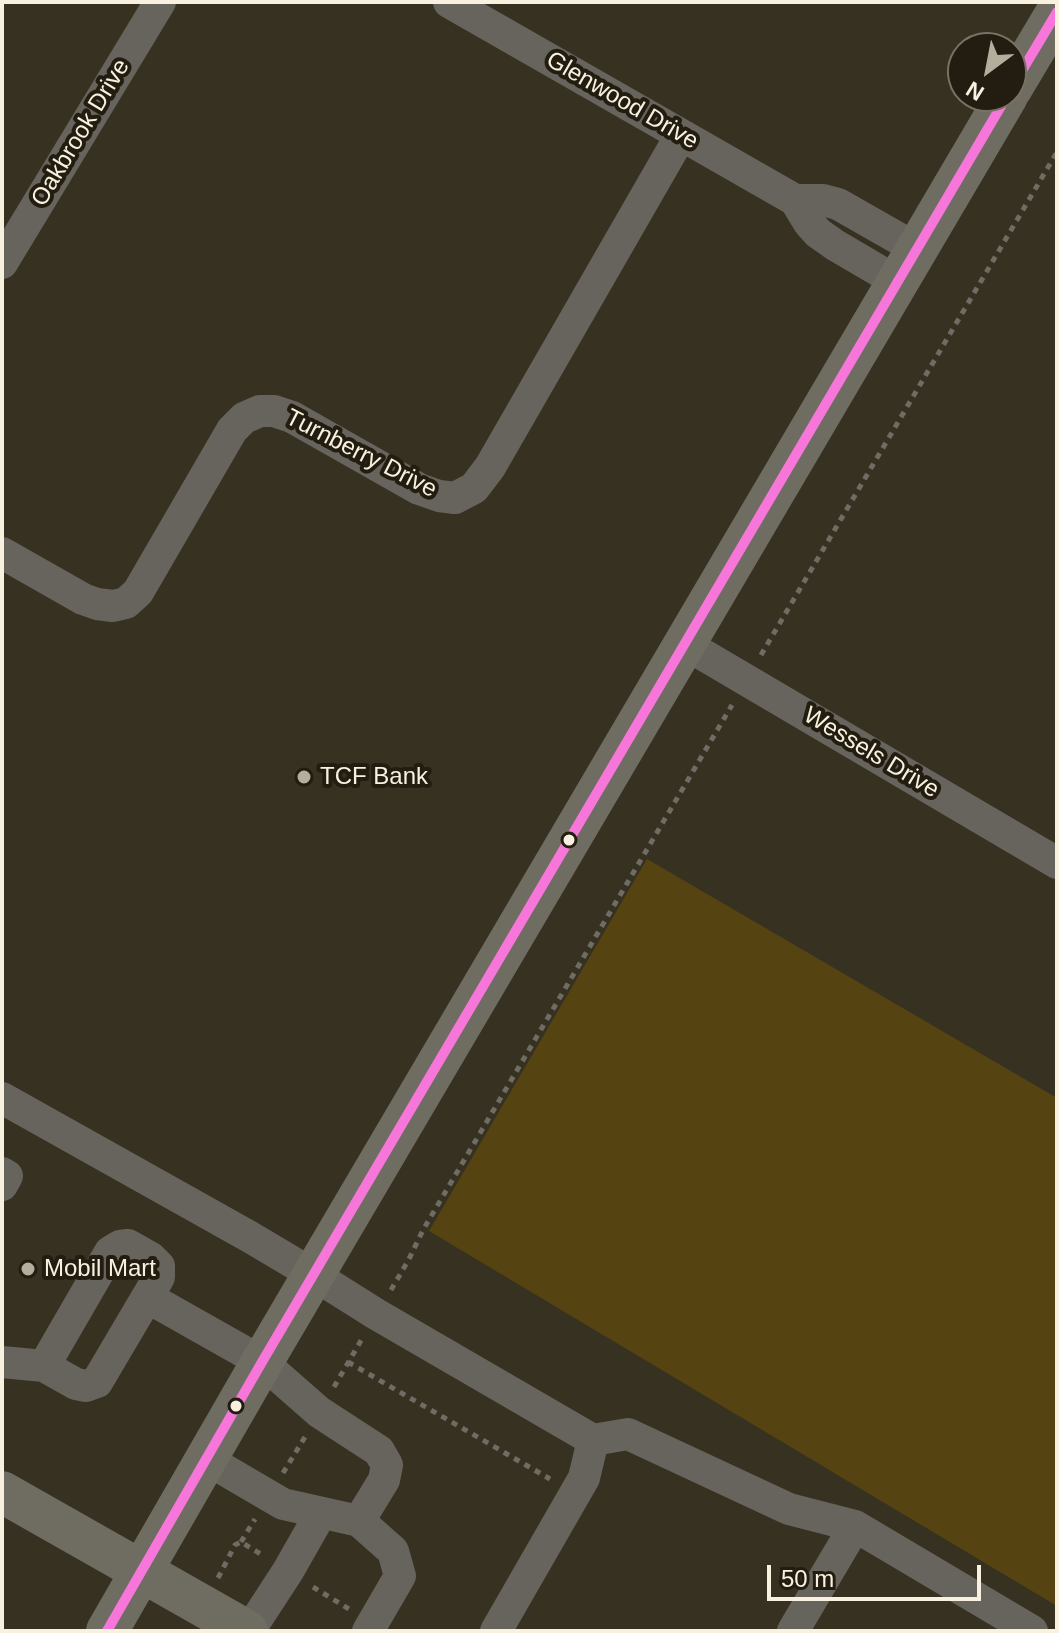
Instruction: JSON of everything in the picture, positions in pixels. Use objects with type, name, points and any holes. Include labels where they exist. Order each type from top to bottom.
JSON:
[{"type":"main road","points":[[1027,62],[1057,12]]},
{"type":"main road","points":[[107,1631],[998,112]]},
{"type":"main road","points":[[2,1492],[248,1631]]},
{"type":"street","name":"Oakbrook Drive","points":[[2,263],[160,2]]},
{"type":"street","name":"Glenwood Drive","points":[[449,2],[795,200],[823,200],[838,204],[907,266]]},
{"type":"street","name":"Turnberry Drive","points":[[2,553],[83,599],[113,606],[126,603],[138,592],[232,430],[244,418],[260,411],[274,411],[292,417],[419,489],[455,498],[474,488],[490,467],[681,135]]},
{"type":"street","name":"Wessels Drive","points":[[685,644],[1057,863]]},
{"type":"street","points":[[5,1108],[314,1275],[593,1440],[628,1434],[789,1509],[855,1526],[1032,1631]]},
{"type":"street","points":[[2,1173],[7,1176],[2,1185]]},
{"type":"street","points":[[2,1362],[44,1366],[76,1384],[86,1386],[97,1382],[159,1277],[159,1266],[128,1245],[110,1252],[44,1366]]},
{"type":"street","points":[[147,1297],[262,1362],[319,1412],[379,1451],[387,1465],[384,1480],[359,1521]]},
{"type":"street","points":[[496,1631],[584,1478],[593,1440]]},
{"type":"street","points":[[206,1459],[283,1504],[359,1521],[393,1551],[400,1576],[361,1622]]},
{"type":"street","points":[[248,1631],[288,1571],[321,1513]]},
{"type":"street","points":[[793,1631],[855,1526]]},
{"type":"path","points":[[756,664],[1057,152]]},
{"type":"path","points":[[387,1296],[736,697]]},
{"type":"path","points":[[326,1399],[365,1332]]},
{"type":"path","points":[[348,1362],[562,1486]]},
{"type":"path","points":[[280,1479],[312,1425]]},
{"type":"path","points":[[259,1512],[238,1544],[272,1561]]},
{"type":"path","points":[[310,1584],[361,1622]]},
{"type":"shaded area","points":[[647,859],[1057,1098],[1057,1606],[429,1231]]},
{"type":"transit line","points":[[1027,62],[1057,12]]},
{"type":"transit line","points":[[107,1631],[998,112]]},
{"type":"place","name":"TCF Bank","points":[[304,777]]},
{"type":"place","name":"Mobil Mart","points":[[28,1269]]}]
